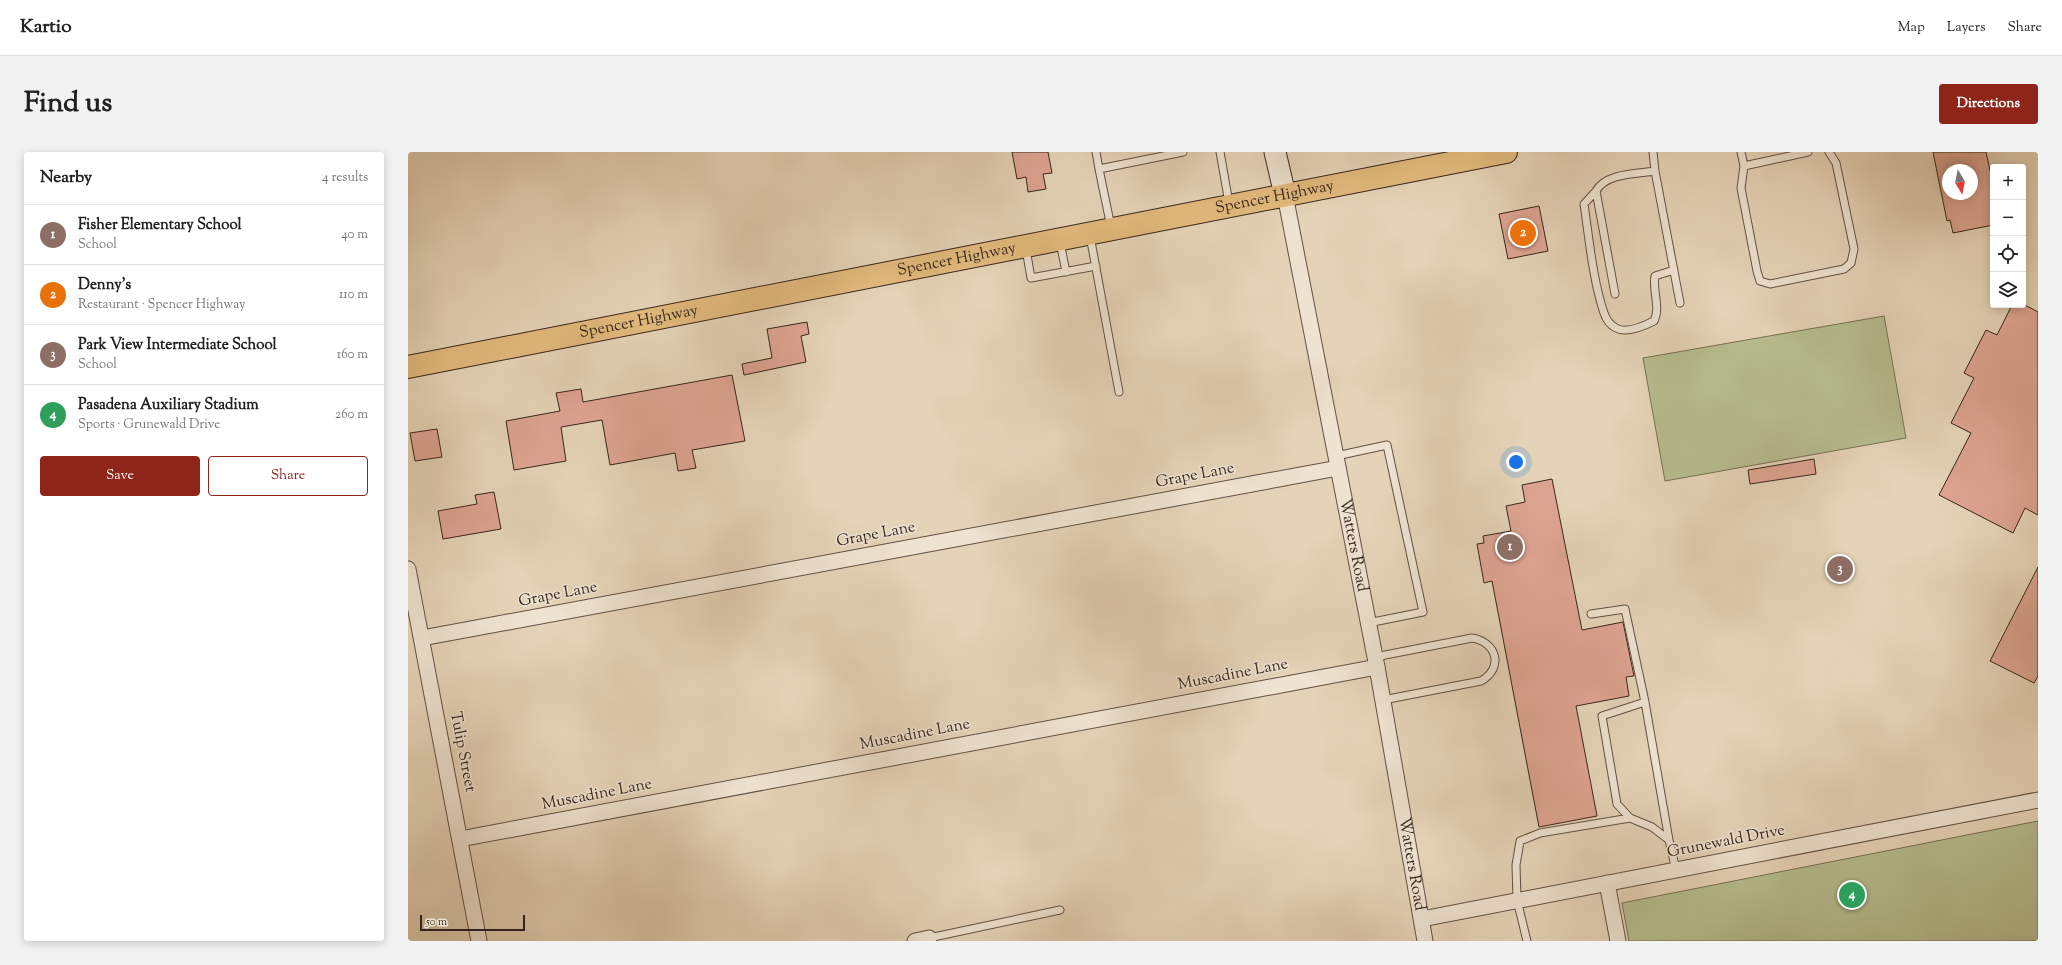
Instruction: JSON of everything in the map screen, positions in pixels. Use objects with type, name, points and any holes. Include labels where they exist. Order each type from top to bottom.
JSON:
[{"type":"main road","name":"Spencer Highway","points":[[408,367],[1506,152]]},
{"type":"street","name":"Watters Road","points":[[1275,152],[1285,195],[1376,662],[1425,941]]},
{"type":"street","name":"Grape Lane","points":[[422,638],[1337,462]]},
{"type":"street","name":"Tulip Street","points":[[408,569],[479,941]]},
{"type":"street","name":"Muscadine Lane","points":[[460,839],[1376,662]]},
{"type":"street","name":"Grunewald Drive","points":[[1422,919],[2038,800]]},
{"type":"street","points":[[1607,883],[1618,941]]},
{"type":"lane","points":[[1096,152],[1111,229]]},
{"type":"lane","points":[[1099,169],[1183,152]]},
{"type":"lane","points":[[1220,152],[1229,206]]},
{"type":"lane","points":[[1653,152],[1655,171],[1680,303]]},
{"type":"lane","points":[[1741,152],[1744,166],[1741,188],[1757,271],[1760,281],[1770,284],[1844,269],[1851,263],[1854,249],[1836,163],[1829,152]]},
{"type":"lane","points":[[1744,166],[1808,152]]},
{"type":"lane","points":[[1655,171],[1610,179],[1600,184],[1596,191],[1584,204],[1604,314],[1608,322],[1616,328],[1624,330],[1654,321],[1658,314],[1653,286],[1655,276],[1674,270]]},
{"type":"lane","points":[[1596,191],[1615,294]]},
{"type":"lane","points":[[1090,233],[1120,392]]},
{"type":"lane","points":[[1060,239],[1066,272]]},
{"type":"lane","points":[[1025,246],[1032,278],[1096,266]]},
{"type":"lane","points":[[1337,462],[1387,445],[1423,612],[1368,623]]},
{"type":"lane","points":[[1590,614],[1625,608],[1645,702],[1669,840],[1676,870]]},
{"type":"lane","points":[[1376,662],[1472,638],[1486,642],[1490,647],[1495,660],[1491,672],[1481,681],[1383,700]]},
{"type":"lane","points":[[1645,702],[1602,716],[1617,804],[1630,818],[1652,827],[1669,840]]},
{"type":"lane","points":[[1527,941],[1517,900],[1516,864],[1520,841],[1540,833],[1630,818]]},
{"type":"lane","points":[[922,940],[1060,910]]},
{"type":"green space","points":[[1884,316],[1906,438],[1665,481],[1643,358]]},
{"type":"green space","points":[[2038,821],[2038,941],[1629,941],[1622,903]]},
{"type":"building","points":[[1012,152],[1048,152],[1052,173],[1043,174],[1046,189],[1028,192],[1026,177],[1017,179]]},
{"type":"building","points":[[1933,152],[1986,152],[1990,170],[1990,226],[1953,233],[1950,220],[1947,221],[1943,200],[1978,200],[1978,164],[1942,164],[1942,196]]},
{"type":"building","points":[[1539,206],[1548,251],[1508,259],[1499,214]]},
{"type":"building","points":[[2026,306],[2038,312],[2038,515],[2025,508],[2013,533],[1939,495],[1971,433],[1951,423],[1974,378],[1964,373],[1986,330],[1997,335],[2010,308],[2026,308]]},
{"type":"building","points":[[807,322],[809,334],[801,336],[806,362],[744,375],[742,364],[772,358],[767,329]]},
{"type":"building","points":[[732,375],[745,441],[692,450],[696,468],[678,471],[675,453],[610,465],[602,420],[561,427],[566,461],[514,470],[506,421],[560,411],[556,393],[581,389],[583,402]]},
{"type":"building","points":[[437,429],[442,457],[415,461],[410,433]]},
{"type":"building","points":[[1814,459],[1816,474],[1750,484],[1748,470]]},
{"type":"building","points":[[1552,479],[1582,630],[1623,622],[1634,676],[1626,677],[1629,696],[1576,706],[1597,816],[1539,827],[1492,581],[1484,583],[1477,544],[1484,543],[1483,536],[1511,531],[1506,506],[1525,502],[1522,485]]},
{"type":"building","points":[[494,492],[501,529],[443,539],[438,511],[477,504],[475,495]]},
{"type":"building","points":[[2038,567],[2038,676],[2034,683],[1990,661]]},
{"type":"place","name":"Denny's","points":[[1523,233]]},
{"type":"place","name":"Fisher Elementary School","points":[[1510,547]]},
{"type":"place","name":"Park View Intermediate School","points":[[1840,569]]},
{"type":"place","name":"Pasadena Auxiliary Stadium","points":[[1852,895]]}]
